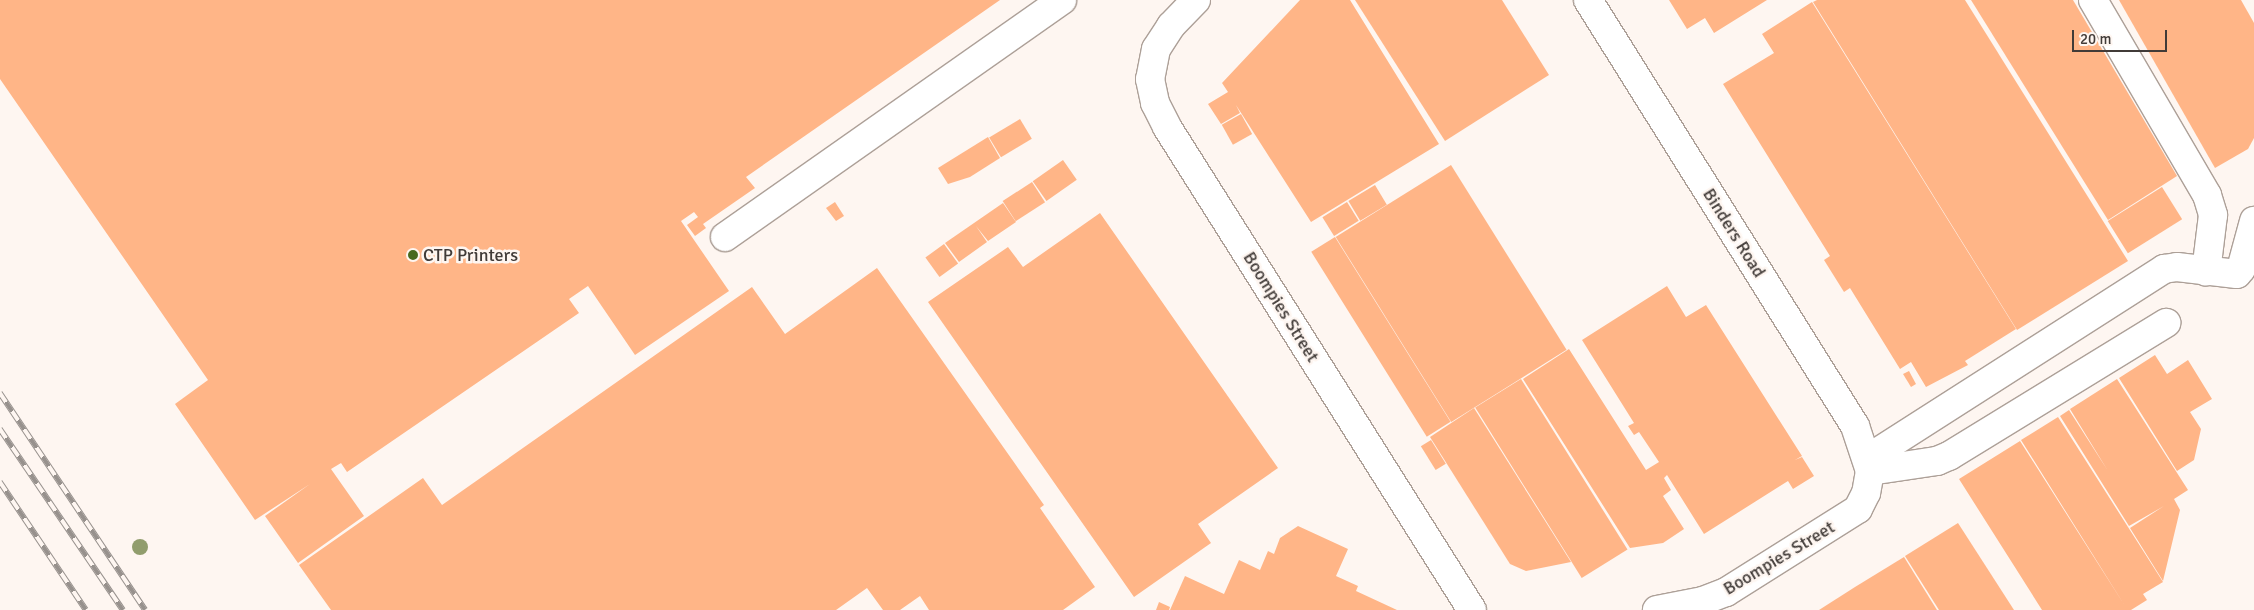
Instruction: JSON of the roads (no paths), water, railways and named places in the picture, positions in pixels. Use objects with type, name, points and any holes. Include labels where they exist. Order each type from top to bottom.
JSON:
[{"type":"street","points":[[725,237],[1062,0]]},
{"type":"street","name":"Boompies Street","points":[[1196,0],[1170,26],[1156,49],[1150,79],[1156,103],[1167,127],[1472,610]]},
{"type":"street","name":"Binders Road","points":[[1588,0],[1855,426],[1868,465]]},
{"type":"street","points":[[2093,0],[2210,200],[2213,215],[2206,272]]},
{"type":"street","points":[[1868,465],[2152,275],[2177,267],[2228,275],[2241,269],[2254,221]]},
{"type":"street","points":[[1868,465],[1937,461],[1949,456],[2166,323]]},
{"type":"street","name":"Boompies Street","points":[[1657,610],[1703,601],[1726,592],[1858,509],[1866,493],[1868,465]]},
{"type":"railway","points":[[0,393],[145,610]]},
{"type":"railway","points":[[0,429],[123,610]]},
{"type":"railway","points":[[0,482],[86,610]]},
{"type":"place","name":"CTP Printers","points":[[413,255]]}]
